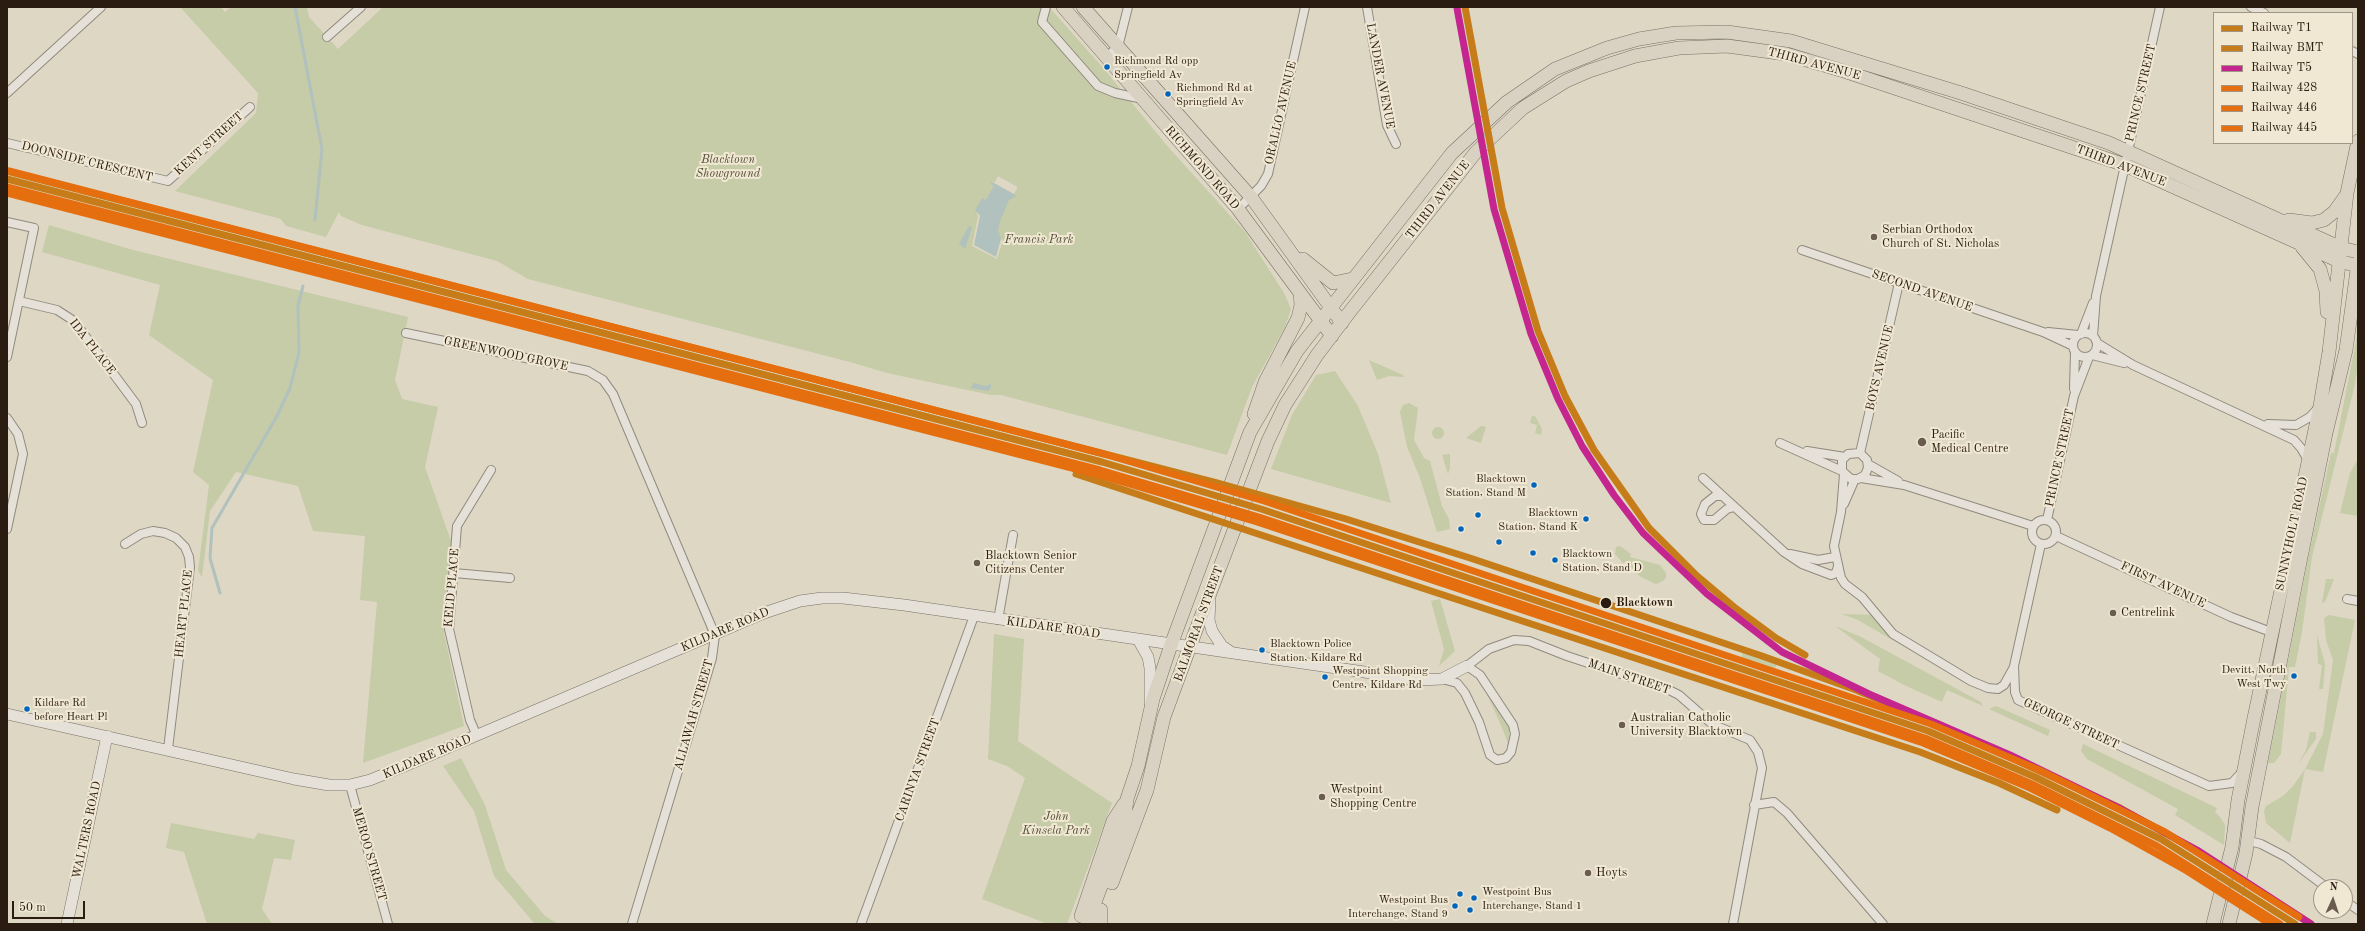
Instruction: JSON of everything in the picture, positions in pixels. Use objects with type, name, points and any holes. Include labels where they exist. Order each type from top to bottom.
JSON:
[{"type":"main road","name":"RICHMOND ROAD","points":[[1063,7],[1238,209],[1321,319],[1332,336]]},
{"type":"main road","name":"RICHMOND ROAD","points":[[1083,7],[1251,197],[1342,323]]},
{"type":"main road","name":"THIRD AVENUE","points":[[1321,319],[1452,153],[1507,102],[1555,70],[1601,50],[1639,39],[1676,33],[1745,33],[1780,39],[1961,93],[2128,150],[2341,248],[2358,252]]},
{"type":"main road","name":"THIRD AVENUE","points":[[1332,336],[1464,166],[1508,120],[1533,101],[1566,81],[1611,63],[1655,51],[1728,46],[1786,54],[1844,71],[2125,165],[2339,261],[2358,266]]},
{"type":"main road","name":"SUNNYHOLT ROAD","points":[[2213,924],[2219,905],[2232,847],[2244,769],[2271,632],[2320,406],[2329,352],[2347,193],[2358,141]]},
{"type":"main road","name":"THIRD AVENUE","points":[[2273,217],[2312,223],[2320,221],[2331,215],[2347,193]]},
{"type":"main road","points":[[1284,242],[1327,280],[1339,283],[1352,279]]},
{"type":"main road","name":"THIRD AVENUE","points":[[2298,242],[2314,260],[2322,276],[2326,291],[2326,334],[2329,352]]},
{"type":"main road","name":"SUNNYHOLT ROAD","points":[[2230,918],[2247,847],[2252,807],[2326,433],[2346,350],[2358,262]]},
{"type":"main road","points":[[1250,432],[1254,409],[1265,382],[1299,316],[1300,293]]},
{"type":"main road","name":"BALMORAL STREET","points":[[1087,924],[1124,824],[1127,799],[1138,766],[1150,712],[1170,645],[1250,432],[1297,351],[1321,319]]},
{"type":"main road","name":"BALMORAL STREET","points":[[1096,924],[1147,790],[1164,717],[1210,591],[1268,440],[1285,405],[1332,336]]},
{"type":"main road","name":"BALMORAL STREET","points":[[1078,924],[1114,821],[1127,799]]},
{"type":"main road","points":[[1101,910],[1101,924]]},
{"type":"street","points":[[7,93],[101,7]]},
{"type":"street","points":[[327,37],[362,7]]},
{"type":"street","points":[[1046,7],[1042,22],[1098,86],[1115,93],[1144,100]]},
{"type":"street","points":[[1106,57],[1118,47],[1128,7]]},
{"type":"street","name":"ORALLO AVENUE","points":[[1238,209],[1262,186],[1268,174],[1305,7]]},
{"type":"street","name":"LANDER AVENUE","points":[[1367,7],[1387,125],[1396,144]]},
{"type":"street","name":"PRINCE STREET","points":[[2095,340],[2096,296],[2160,7]]},
{"type":"street","points":[[2251,7],[2262,12]]},
{"type":"street","name":"KENT STREET","points":[[168,182],[250,107]]},
{"type":"street","name":"DOONSIDE CRESCENT","points":[[7,143],[168,182]]},
{"type":"street","points":[[7,222],[34,228],[7,357]]},
{"type":"street","name":"SECOND AVENUE","points":[[1802,250],[2043,332],[2074,349]]},
{"type":"street","name":"BOYS AVENUE","points":[[1860,453],[1899,283]]},
{"type":"street","name":"PRINCE STREET","points":[[2079,334],[2096,296]]},
{"type":"street","name":"IDA PLACE","points":[[19,301],[57,310],[74,321],[136,404],[142,423]]},
{"type":"street","name":"SECOND AVENUE","points":[[2043,332],[2079,334]]},
{"type":"street","name":"GREENWOOD GROVE","points":[[406,333],[588,371],[603,380]]},
{"type":"street","points":[[2132,365],[2091,356],[2081,357],[2074,349],[2074,340],[2079,334],[2095,340],[2132,365],[2263,424],[2298,443],[2308,461]]},
{"type":"street","points":[[2091,356],[2095,340]]},
{"type":"street","name":"PRINCE STREET","points":[[2074,349],[2074,396]]},
{"type":"street","name":"PRINCE STREET","points":[[2047,520],[2074,396],[2091,356]]},
{"type":"street","name":"ALLAWAH STREET","points":[[603,380],[613,394],[714,634],[712,658],[632,924]]},
{"type":"street","points":[[2263,424],[2296,425],[2310,417],[2320,406]]},
{"type":"street","points":[[7,418],[18,434],[23,454],[7,529]]},
{"type":"street","points":[[1780,443],[1798,450],[1843,473],[1858,478],[1904,485],[2033,526]]},
{"type":"street","points":[[1798,450],[1845,457]]},
{"type":"street","points":[[1904,485],[1868,464],[1860,453],[1852,452],[1845,457],[1841,464],[1843,473],[1841,512],[1834,546],[1835,557],[1845,584],[1862,597],[1893,634],[1963,678],[1988,688],[2001,688],[2014,666],[2041,544]]},
{"type":"street","points":[[1841,512],[1858,478],[1867,472],[1868,464]]},
{"type":"street","name":"KELD PLACE","points":[[477,736],[470,720],[449,636],[457,526],[491,470]]},
{"type":"street","points":[[1703,478],[1784,552],[1802,564],[1828,575],[1834,575],[1838,566]]},
{"type":"street","points":[[1722,496],[1714,496],[1705,504],[1702,514],[1704,520],[1714,520],[1728,509],[1734,507]]},
{"type":"street","points":[[2047,520],[2056,528],[2056,536],[2052,542],[2041,544],[2032,535],[2033,526],[2039,521],[2047,520]]},
{"type":"street","name":"HEART PLACE","points":[[125,544],[141,534],[154,531],[165,533],[176,538],[185,547],[189,557],[190,567],[168,749]]},
{"type":"street","points":[[998,620],[1013,535]]},
{"type":"street","name":"FIRST AVENUE","points":[[2056,536],[2231,617],[2271,632]]},
{"type":"street","points":[[1784,552],[1818,560],[1835,557]]},
{"type":"street","points":[[454,573],[510,578]]},
{"type":"street","points":[[1210,591],[1209,620],[1212,631],[1222,646],[1233,654]]},
{"type":"street","name":"KILDARE ROAD","points":[[7,714],[302,780],[329,785],[350,785],[370,780],[477,736],[714,634],[784,606],[822,598],[862,600],[1139,641],[1419,680],[1442,678],[1467,666]]},
{"type":"street","points":[[2348,599],[2358,600]]},
{"type":"street","name":"CARINYA STREET","points":[[861,924],[974,616]]},
{"type":"street","name":"MAIN STREET","points":[[1467,666],[1498,644],[1514,640],[1529,640],[1679,695],[1707,720],[1746,737],[1753,743],[1758,752],[1762,768],[1733,924]]},
{"type":"street","points":[[1139,641],[1148,657],[1150,668],[1150,712]]},
{"type":"street","points":[[1442,678],[1457,683],[1465,693],[1479,722],[1490,755],[1497,760],[1506,758],[1512,749],[1515,734],[1513,725],[1480,675],[1467,666]]},
{"type":"street","name":"GEORGE STREET","points":[[2014,666],[2016,696],[2027,705],[2209,786],[2232,783],[2244,769]]},
{"type":"street","name":"WALTERS ROAD","points":[[66,924],[107,736]]},
{"type":"street","name":"MEROO STREET","points":[[350,785],[388,924]]},
{"type":"street","points":[[1754,805],[1770,801],[1784,810],[1834,864],[1883,924]]},
{"type":"street","points":[[2247,847],[2261,844],[2286,857],[2315,879]]},
{"type":"green space","points":[[180,7],[221,7],[225,12],[231,7],[307,7],[309,17],[338,49],[383,7],[1049,7],[1104,69],[1169,148],[1245,232],[1284,293],[1291,309],[1285,327],[1252,387],[1227,455],[1001,395],[991,395],[887,373],[850,362],[528,279],[497,261],[362,225],[341,216],[339,212],[326,237],[286,226],[281,219],[175,191],[256,113],[258,93]]},
{"type":"green space","points":[[49,225],[133,250],[408,317],[395,380],[402,399],[438,407],[425,467],[452,544],[444,633],[464,726],[363,763],[377,602],[360,600],[365,536],[313,531],[298,486],[236,472],[210,511],[202,577],[198,571],[209,485],[193,472],[213,380],[149,335],[160,285],[42,252]]},
{"type":"green space","points":[[2358,331],[2358,365],[2354,388],[2312,557],[2302,632],[2295,667],[2289,667],[2281,754],[2274,763],[2268,763],[2309,554],[2331,453],[2334,453]]},
{"type":"green space","points":[[1369,360],[1403,375],[1404,377],[1389,376],[1377,380]]},
{"type":"green space","points":[[1335,371],[1358,406],[1378,454],[1391,503],[1271,469],[1292,415],[1316,375]]},
{"type":"green space","points":[[1409,403],[1418,408],[1414,440],[1424,458],[1430,461],[1442,506],[1449,519],[1450,529],[1437,532],[1420,478],[1407,447],[1400,412],[1403,405]]},
{"type":"green space","points":[[1532,416],[1535,416],[1542,429],[1541,435],[1535,433],[1537,425],[1530,423]]},
{"type":"green space","points":[[1481,426],[1486,427],[1481,443],[1466,438]]},
{"type":"green space","points":[[1440,427],[1443,428],[1443,438],[1436,439],[1433,438],[1432,431],[1433,428]]},
{"type":"green space","points":[[1450,454],[1450,468],[1448,474],[1442,455]]},
{"type":"green space","points":[[2358,459],[2358,516],[2340,513],[2350,473]]},
{"type":"green space","points":[[1620,546],[1631,554],[1630,557],[1660,565],[1666,573],[1666,578],[1656,584],[1641,577],[1625,562],[1623,563],[1615,554],[1616,547]]},
{"type":"green space","points":[[2326,579],[2334,579],[2325,602],[2322,603]]},
{"type":"green space","points":[[1440,599],[1455,651],[1439,666],[1444,649],[1431,601]]},
{"type":"green space","points":[[1842,614],[1874,615],[1926,658],[1925,659],[1858,620]]},
{"type":"green space","points":[[2329,615],[2355,620],[2323,772],[2305,769],[2323,734],[2333,660],[2326,640],[2324,618]]},
{"type":"green space","points":[[1835,626],[1861,637],[1981,702],[1983,706],[1947,690],[1942,702],[1906,686],[1878,671],[1880,659]]},
{"type":"green space","name":"John Kinsela Park","points":[[994,634],[1024,639],[1018,741],[1112,803],[1067,924],[1048,924],[982,899],[1025,778],[1007,766],[988,759]]},
{"type":"green space","points":[[2317,635],[2325,664],[2323,689],[2319,689],[2322,665],[2318,664]]},
{"type":"green space","points":[[1743,652],[1776,664],[1776,667],[1770,671],[1739,663]]},
{"type":"green space","points":[[1734,678],[1776,692],[1775,697],[1732,683]]},
{"type":"green space","points":[[1482,684],[1509,727],[1509,745],[1497,716]]},
{"type":"green space","points":[[1996,706],[2050,730],[2048,736],[1989,709]]},
{"type":"green space","points":[[2310,732],[2316,732],[2316,739],[2298,764],[2306,750]]},
{"type":"green space","points":[[2083,744],[2217,808],[2215,812],[2225,825],[2224,845],[2175,815],[2178,809],[2087,759],[2081,751]]},
{"type":"green space","points":[[461,758],[485,805],[506,870],[545,916],[558,924],[535,924],[494,876],[474,811],[443,766]]},
{"type":"green space","points":[[2305,769],[2290,843],[2266,823],[2264,811],[2266,806],[2283,796],[2293,786]]},
{"type":"green space","points":[[171,823],[254,839],[258,833],[295,840],[291,860],[274,858],[262,909],[272,924],[207,924],[184,852],[166,848]]},
{"type":"shaded area","points":[[998,176],[1018,187],[1014,194],[1016,196],[1009,200],[1000,221],[998,230],[1001,239],[996,257],[975,246],[974,242],[980,214],[975,211],[982,198],[986,200],[994,186],[990,183],[994,183]]},
{"type":"shaded area","points":[[969,226],[972,227],[965,249],[959,244]]},
{"type":"shaded area","points":[[974,383],[985,386],[991,384],[991,387],[988,391],[971,388]]},
{"type":"pier","points":[[998,176],[1018,187],[1014,194],[994,183]]},
{"type":"pier","points":[[976,212],[980,216],[974,245],[996,257],[1001,239],[1003,240],[997,259],[972,246],[978,216]]},
{"type":"waterway","points":[[295,7],[322,149],[315,220]]},
{"type":"waterway","points":[[220,593],[210,558],[212,528],[277,416],[290,388],[299,353],[298,306],[303,286]]},
{"type":"rail line","name":"T1","points":[[1465,7],[1502,208],[1538,331],[1565,396],[1594,450],[1649,528],[1697,576],[1734,607],[1776,638],[1805,655]]},
{"type":"rail line","name":"T5","points":[[1457,8],[1494,209],[1531,334],[1558,399],[1582,446],[1614,495],[1643,533],[1707,594],[1782,652],[1869,694],[2010,755],[2121,809],[2197,850],[2311,924]]},
{"type":"rail line","name":"T1","points":[[7,171],[1217,483],[1346,519],[1470,558],[1762,656],[1856,690],[1940,725],[2120,808],[2197,851],[2311,924]]},
{"type":"rail line","name":"446","points":[[9,171],[1104,454],[1264,501],[1931,724],[2039,770],[2165,832],[2299,917]]},
{"type":"rail line","name":"BMT","points":[[7,179],[1102,462],[1261,509],[1928,731],[2035,777],[2161,839],[2295,924]]},
{"type":"rail line","name":"428","points":[[7,187],[1100,470],[1259,517],[1925,738],[2032,784],[2157,846],[2280,924]]},
{"type":"rail line","name":"445","points":[[7,193],[1099,475],[1257,522],[1923,743],[2030,788],[2110,828],[2187,871],[2270,924]]},
{"type":"rail line","name":"T1","points":[[1076,474],[1920,752],[1999,783],[2057,810]]},
{"type":"place","name":"Richmond Rd opp Springfield Av","points":[[1107,67]]},
{"type":"place","name":"Richmond Rd at Springfield Av","points":[[1168,94]]},
{"type":"place","name":"Serbian Orthodox Church of St. Nicholas","points":[[1874,237]]},
{"type":"place","name":"Pacific Medical Centre","points":[[1922,442]]},
{"type":"place","name":"Blacktown Station, Stand M","points":[[1534,485]]},
{"type":"place","name":"Blacktown Station, Stand K","points":[[1586,519]]},
{"type":"place","name":"Blacktown Station, Stand D","points":[[1555,560]]},
{"type":"place","name":"Blacktown Senior Citizens Center","points":[[977,563]]},
{"type":"place","name":"Blacktown","points":[[1606,603]]},
{"type":"place","name":"Centrelink","points":[[2113,613]]},
{"type":"place","name":"Blacktown Police Station, Kildare Rd","points":[[1262,650]]},
{"type":"place","name":"Devitt, North West Twy","points":[[2294,676]]},
{"type":"place","name":"Westpoint Shopping Centre, Kildare Rd","points":[[1325,677]]},
{"type":"place","name":"Kildare Rd before Heart Pl","points":[[27,709]]},
{"type":"place","name":"Australian Catholic University Blacktown","points":[[1622,725]]},
{"type":"place","name":"Westpoint Shopping Centre","points":[[1322,797]]},
{"type":"place","name":"Hoyts","points":[[1588,873]]},
{"type":"place","name":"Westpoint Bus Interchange, Stand 1","points":[[1474,898]]},
{"type":"place","name":"Westpoint Bus Interchange, Stand 9","points":[[1455,906]]},
{"type":"park label","name":"Blacktown Showground","points":[[728,167]]},
{"type":"park label","name":"Francis Park","points":[[1039,240]]}]
